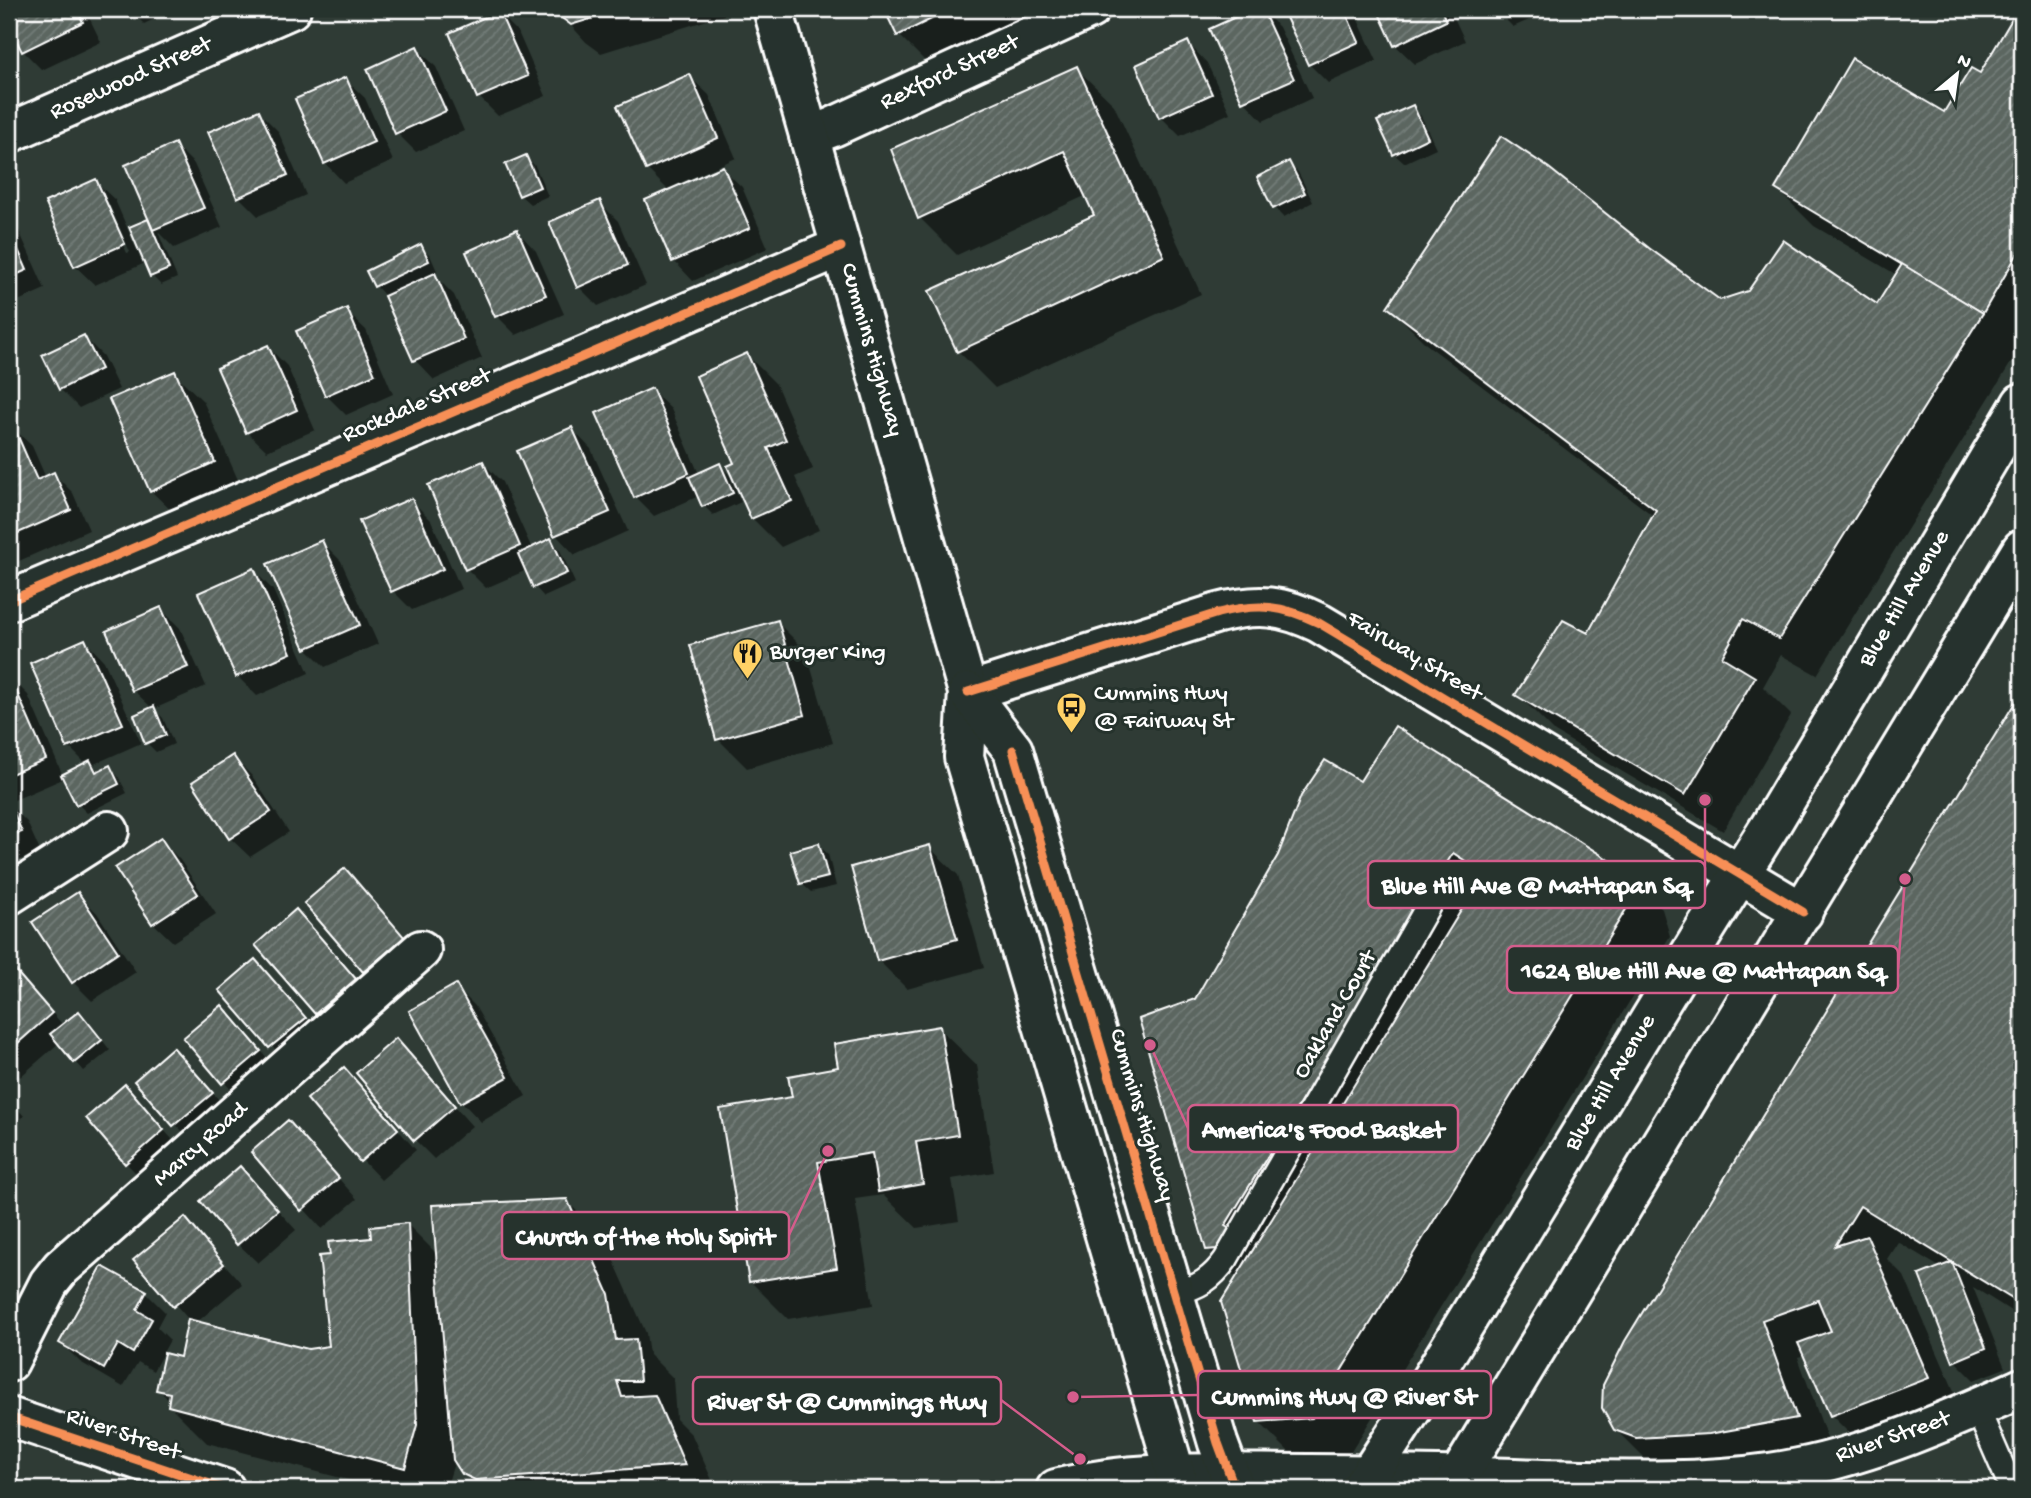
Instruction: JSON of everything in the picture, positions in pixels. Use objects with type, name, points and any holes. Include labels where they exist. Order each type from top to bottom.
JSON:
[{"type":"main road","name":"Rosewood Street","points":[[9,133],[291,9]]},
{"type":"main road","name":"Cummins Highway","points":[[773,9],[968,692],[964,757],[1178,1482]]},
{"type":"main road","name":"Rexford Street","points":[[809,136],[1090,9]]},
{"type":"main road","name":"Rockdale Street","points":[[9,601],[841,247]]},
{"type":"main road","name":"Blue Hill Avenue","points":[[1365,1482],[1425,1389],[1740,874],[2022,403]]},
{"type":"main road","points":[[1463,1485],[2022,549]]},
{"type":"main road","name":"Fairway Street","points":[[968,692],[1218,613],[1257,606],[1277,607],[1320,623],[1803,912]]},
{"type":"main road","name":"Cummins Highway","points":[[968,692],[1013,750],[1232,1482]]},
{"type":"main road","points":[[9,895],[109,831]]},
{"type":"main road","name":"Marcy Road","points":[[9,1362],[49,1283],[61,1268],[421,950]]},
{"type":"main road","name":"River Street","points":[[1056,1489],[1120,1477],[1178,1482],[1463,1485],[1666,1481],[1760,1474],[1876,1448],[1936,1426],[2022,1388]]},
{"type":"main road","name":"River Street","points":[[9,1417],[225,1489]]},
{"type":"main road","name":"River Street","points":[[1717,1489],[1760,1474]]},
{"type":"lane","name":"Oakland Court","points":[[1174,1293],[1205,1283],[1226,1259],[1439,887]]},
{"type":"lane","points":[[1977,1408],[2012,1489]]},
{"type":"building","points":[[9,9],[77,9],[83,22],[22,52],[9,25]]},
{"type":"building","points":[[554,9],[623,9],[571,25],[555,13]]},
{"type":"building","points":[[884,9],[952,9],[897,36]]},
{"type":"building","points":[[1253,9],[1262,9],[1294,79],[1242,102],[1209,29]]},
{"type":"building","points":[[1282,9],[1344,9],[1359,42],[1308,65]]},
{"type":"building","points":[[1377,9],[1441,9],[1446,21],[1394,46]]},
{"type":"building","points":[[2018,9],[2022,9],[2022,246],[1983,313],[1775,189],[1852,58],[1944,112],[1971,68],[1980,73]]},
{"type":"building","points":[[499,11],[528,76],[477,98],[449,33]]},
{"type":"building","points":[[1188,41],[1212,94],[1159,118],[1136,65]]},
{"type":"building","points":[[417,46],[446,111],[395,134],[367,69]]},
{"type":"building","points":[[1077,66],[1164,256],[957,352],[929,291],[1094,215],[1064,151],[918,219],[891,149]]},
{"type":"building","points":[[690,74],[718,138],[646,170],[617,106]]},
{"type":"building","points":[[346,77],[374,142],[324,164],[295,99]]},
{"type":"building","points":[[1413,105],[1428,138],[1393,155],[1377,121]]},
{"type":"building","points":[[259,110],[288,175],[237,198],[208,132]]},
{"type":"building","points":[[1501,136],[1549,168],[1649,248],[1720,300],[1748,291],[1783,240],[1877,304],[1902,264],[1983,313],[1779,639],[1743,619],[1722,657],[1755,677],[1685,795],[1515,695],[1563,620],[1588,633],[1656,510],[1387,307]]},
{"type":"building","points":[[175,143],[204,208],[153,230],[125,165]]},
{"type":"building","points":[[526,155],[540,187],[519,196],[505,164]]},
{"type":"building","points":[[1289,161],[1305,193],[1273,209],[1257,177]]},
{"type":"building","points":[[723,166],[750,228],[672,262],[645,200]]},
{"type":"building","points":[[96,179],[125,244],[74,267],[45,202]]},
{"type":"building","points":[[600,200],[628,265],[577,288],[549,222]]},
{"type":"building","points":[[148,219],[169,269],[150,277],[129,227]]},
{"type":"building","points":[[9,229],[27,270],[9,278]]},
{"type":"building","points":[[517,229],[546,295],[495,317],[466,252]]},
{"type":"building","points":[[421,244],[429,261],[374,287],[366,271]]},
{"type":"building","points":[[435,273],[464,339],[413,361],[384,296]]},
{"type":"building","points":[[347,308],[375,374],[325,396],[296,331]]},
{"type":"building","points":[[84,335],[101,369],[59,390],[42,355]]},
{"type":"building","points":[[268,345],[297,410],[246,433],[217,368]]},
{"type":"building","points":[[747,353],[786,440],[768,448],[792,501],[751,519],[727,466],[734,463],[696,376]]},
{"type":"building","points":[[175,371],[215,462],[150,492],[109,399]]},
{"type":"building","points":[[652,388],[689,473],[634,498],[596,413]]},
{"type":"building","points":[[13,425],[37,480],[54,472],[71,510],[9,537],[9,427]]},
{"type":"building","points":[[572,427],[610,512],[554,536],[517,451]]},
{"type":"building","points":[[483,461],[520,546],[465,570],[428,485]]},
{"type":"building","points":[[720,463],[733,493],[702,507],[689,477]]},
{"type":"building","points":[[412,498],[443,569],[391,592],[359,521]]},
{"type":"building","points":[[551,538],[567,573],[533,588],[518,554]]},
{"type":"building","points":[[322,540],[360,625],[305,649],[267,564]]},
{"type":"building","points":[[254,568],[291,653],[236,677],[198,593]]},
{"type":"building","points":[[161,607],[188,667],[132,691],[106,631]]},
{"type":"building","name":"Burger King","points":[[778,620],[805,715],[716,740],[690,645]]},
{"type":"building","points":[[85,639],[123,724],[67,748],[30,663]]},
{"type":"building","points":[[9,674],[46,759],[9,775]]},
{"type":"building","points":[[2022,691],[2022,1068],[2013,1084],[2022,1101],[2022,1305],[1860,1206],[1835,1246],[1867,1236],[1929,1378],[1830,1416],[1798,1343],[1831,1331],[1818,1300],[1762,1320],[1797,1418],[1709,1434],[1636,1438],[1614,1430],[1602,1408],[1603,1385],[1625,1341]]},
{"type":"building","points":[[154,706],[166,735],[145,744],[134,715]]},
{"type":"building","points":[[1395,726],[1625,870],[1633,898],[1312,1418],[1257,1422],[1221,1302],[1484,873],[1453,853],[1225,1226],[1230,1229],[1217,1249],[1206,1250],[1139,1019],[1195,999],[1278,855],[1301,796],[1325,760],[1360,781]]},
{"type":"building","points":[[233,755],[271,812],[229,839],[192,782]]},
{"type":"building","points":[[90,760],[96,772],[110,765],[119,784],[76,805],[61,775]]},
{"type":"building","points":[[9,802],[22,832],[9,837]]},
{"type":"building","points":[[161,838],[198,894],[152,924],[115,868]]},
{"type":"building","points":[[819,843],[828,877],[800,884],[790,851]]},
{"type":"building","points":[[930,845],[957,939],[877,961],[851,867]]},
{"type":"building","points":[[345,868],[405,938],[363,972],[304,903]]},
{"type":"building","points":[[78,892],[118,952],[72,983],[32,922]]},
{"type":"building","points":[[296,909],[356,979],[315,1014],[255,945]]},
{"type":"building","points":[[255,959],[306,1018],[269,1048],[219,990]]},
{"type":"building","points":[[9,963],[52,1013],[9,1051]]},
{"type":"building","points":[[456,984],[508,1077],[460,1103],[409,1011]]},
{"type":"building","points":[[222,1005],[261,1051],[222,1084],[183,1038]]},
{"type":"building","points":[[79,1011],[102,1040],[74,1063],[50,1034]]},
{"type":"building","points":[[940,1026],[958,1135],[916,1142],[923,1184],[878,1192],[872,1153],[818,1162],[837,1268],[749,1282],[720,1109],[792,1097],[788,1076],[838,1067],[834,1044]]},
{"type":"building","points":[[396,1038],[455,1106],[414,1141],[356,1073]]},
{"type":"building","points":[[173,1047],[213,1093],[173,1126],[134,1081]]},
{"type":"building","points":[[344,1067],[398,1129],[360,1162],[307,1099]]},
{"type":"building","points":[[125,1084],[164,1130],[125,1164],[86,1118]]},
{"type":"building","points":[[288,1120],[339,1178],[301,1211],[251,1152]]},
{"type":"building","points":[[240,1166],[278,1210],[237,1245],[200,1201]]},
{"type":"building","points":[[567,1199],[609,1294],[616,1340],[636,1339],[640,1381],[617,1381],[622,1397],[655,1395],[685,1465],[475,1480],[462,1474],[453,1460],[432,1205]]},
{"type":"building","points":[[185,1217],[224,1264],[173,1307],[133,1260]]},
{"type":"building","points":[[408,1223],[417,1425],[405,1468],[168,1406],[170,1393],[156,1390],[164,1353],[180,1357],[188,1319],[308,1349],[329,1346],[319,1256],[330,1255],[328,1242],[371,1238],[370,1227]]},
{"type":"building","points":[[1952,1262],[1986,1348],[1953,1362],[1919,1275]]},
{"type":"building","points":[[102,1266],[147,1291],[137,1310],[152,1319],[133,1353],[118,1344],[104,1369],[59,1343]]},
{"type":"cycle path","points":[[9,601],[841,247]]},
{"type":"cycle path","points":[[968,692],[1218,613],[1258,607],[1293,612],[1319,623],[1803,912]]},
{"type":"cycle path","points":[[1013,750],[1218,1443],[1235,1489]]},
{"type":"cycle path","points":[[9,1417],[225,1489]]},
{"type":"place","name":"Burger King","points":[[747,680]]},
{"type":"place","name":"Cummins Hwy @ Fairway St","points":[[1071,735]]},
{"type":"place","name":"Blue Hill Ave @ Mattapan Sq","points":[[1705,800]]},
{"type":"place","name":"1624 Blue Hill Ave @ Mattapan Sq","points":[[1905,879]]},
{"type":"place","name":"America's Food Basket","points":[[1150,1045]]},
{"type":"place","name":"Church of the Holy Spirit","points":[[828,1151]]},
{"type":"place","name":"Cummins Hwy @ River St","points":[[1073,1397]]},
{"type":"place","name":"River St @ Cummings Hwy","points":[[1080,1459]]}]
